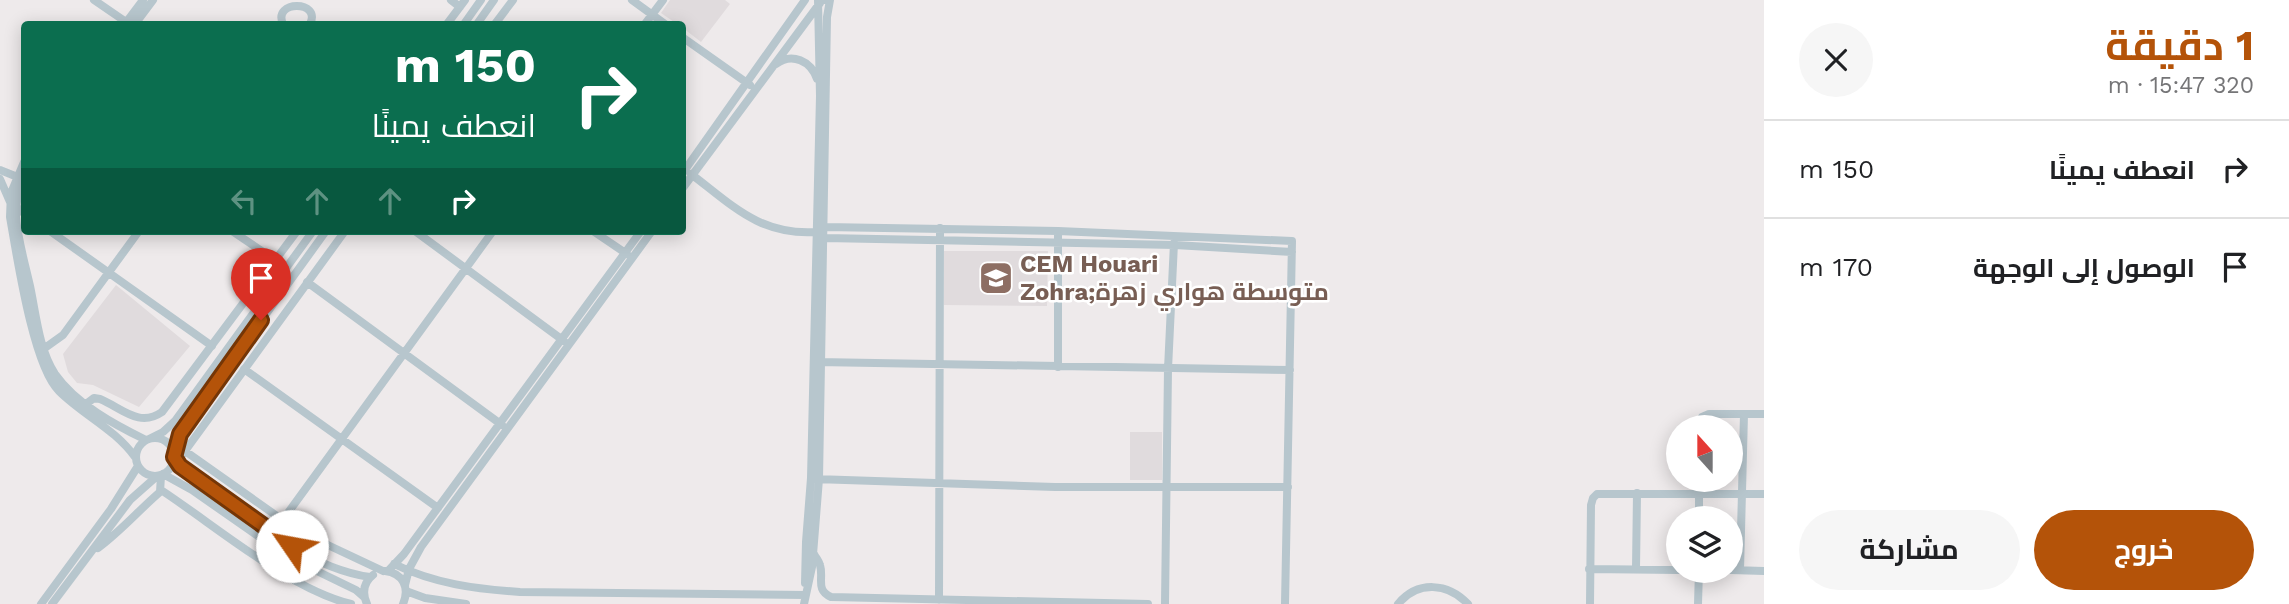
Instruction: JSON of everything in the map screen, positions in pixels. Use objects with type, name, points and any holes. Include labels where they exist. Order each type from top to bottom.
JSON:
[{"type":"street","points":[[94,0],[125,21]]},
{"type":"street","points":[[131,21],[143,0]]},
{"type":"street","points":[[132,21],[153,0]]},
{"type":"street","points":[[275,0],[284,7]]},
{"type":"street","points":[[282,21],[281,14],[284,7],[295,0],[306,1],[312,11],[310,21]]},
{"type":"street","points":[[449,21],[463,3],[451,0]]},
{"type":"street","points":[[466,21],[481,0]]},
{"type":"street","points":[[479,21],[494,0]]},
{"type":"street","points":[[497,21],[513,0]]},
{"type":"street","points":[[632,0],[661,21]]},
{"type":"street","points":[[647,21],[663,0]]},
{"type":"street","points":[[805,0],[752,86],[686,172],[741,213],[759,223],[797,233],[817,232],[825,227],[940,228],[1292,241],[1285,604]]},
{"type":"street","points":[[771,68],[823,1]]},
{"type":"street","points":[[818,362],[817,232],[823,1]]},
{"type":"street","points":[[804,599],[814,554],[818,362],[825,238],[827,17],[823,1]]},
{"type":"street","points":[[686,40],[752,86]]},
{"type":"street","points":[[752,86],[771,68],[788,58],[804,61],[816,73],[820,96]]},
{"type":"street","points":[[2,174],[21,164]]},
{"type":"street","points":[[2,174],[21,177],[13,235],[47,375],[60,392],[116,435],[143,473],[160,476],[192,491],[288,557],[356,590],[365,601]]},
{"type":"street","points":[[2,174],[17,207],[21,228]]},
{"type":"street","points":[[939,600],[940,228]]},
{"type":"street","points":[[1058,231],[1058,367]]},
{"type":"street","points":[[817,232],[825,238],[1175,245],[1292,252]]},
{"type":"street","points":[[22,235],[41,350],[56,375],[86,404],[125,430],[148,440],[155,438],[166,442],[174,460],[276,537],[337,568],[370,577],[388,569],[404,554],[503,426],[628,255],[648,235]]},
{"type":"street","points":[[56,235],[212,346]]},
{"type":"street","points":[[41,350],[63,335],[136,235]]},
{"type":"street","points":[[238,235],[275,260]]},
{"type":"street","points":[[86,404],[94,398],[100,399],[140,419],[156,417],[169,406],[294,235]]},
{"type":"street","points":[[41,604],[111,509],[136,462],[139,446],[163,432],[175,421],[310,235]]},
{"type":"street","points":[[174,460],[180,434],[323,235]]},
{"type":"street","points":[[52,604],[130,500],[186,450],[342,235]]},
{"type":"street","points":[[420,235],[565,342]]},
{"type":"street","points":[[282,521],[491,235]]},
{"type":"street","points":[[599,235],[628,255]]},
{"type":"street","points":[[628,255],[638,235]]},
{"type":"street","points":[[1164,604],[1168,369],[1174,235]]},
{"type":"street","points":[[307,282],[503,426]]},
{"type":"street","points":[[818,362],[1290,370]]},
{"type":"street","points":[[244,369],[438,508]]},
{"type":"street","points":[[1741,506],[1744,414]]},
{"type":"street","points":[[1707,415],[1764,414]]},
{"type":"street","points":[[403,604],[409,571],[421,547],[503,426]]},
{"type":"street","points":[[186,450],[282,521],[322,544],[388,569],[397,574],[405,588],[425,598],[466,604]]},
{"type":"street","points":[[160,476],[161,490]]},
{"type":"street","points":[[815,478],[1055,487],[1288,487]]},
{"type":"street","points":[[804,599],[806,542],[815,478]]},
{"type":"street","points":[[89,553],[124,527],[145,503],[161,490]]},
{"type":"street","points":[[161,490],[273,567],[351,604]]},
{"type":"street","points":[[1590,604],[1593,498],[1601,492],[1764,494]]},
{"type":"street","points":[[1636,569],[1637,492]]},
{"type":"street","points":[[1699,494],[1699,506]]},
{"type":"street","points":[[814,554],[821,566],[821,589],[831,597],[1148,604]]},
{"type":"street","points":[[388,569],[409,571],[419,576],[467,587],[520,592],[804,599]]},
{"type":"street","points":[[1589,569],[1666,570]]},
{"type":"street","points":[[1743,570],[1764,571]]},
{"type":"street","points":[[365,601],[363,590],[370,577]]},
{"type":"street","points":[[1698,604],[1699,583]]},
{"type":"street","points":[[1398,604],[1413,591],[1436,587],[1448,589],[1469,604]]},
{"type":"shaded area","points":[[670,0],[725,0],[730,4],[701,42],[686,30],[686,21],[673,21],[661,13]]},
{"type":"shaded area","name":"CEM Houari Zohra;متوسطة هواري زهرة","points":[[944,251],[1048,251],[1047,306],[944,305]]},
{"type":"shaded area","points":[[116,285],[190,346],[139,407],[93,385],[77,383],[68,372],[63,354]]},
{"type":"shaded area","points":[[1130,432],[1162,432],[1162,480],[1130,480]]},
{"type":"place","name":"CEM Houari Zohra;متوسطة هواري زهرة","points":[[996,278]]},
{"type":"route","points":[[261,320],[180,434],[173,453],[180,466],[292,546]]}]
